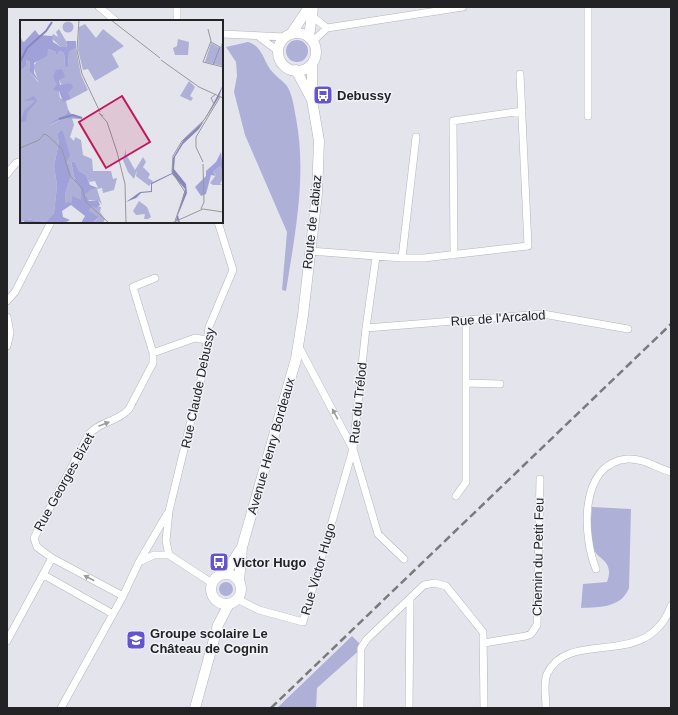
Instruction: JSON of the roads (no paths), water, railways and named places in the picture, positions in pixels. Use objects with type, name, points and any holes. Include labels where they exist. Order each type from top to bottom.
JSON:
[{"type":"main road","points":[[311,10],[311,39],[316,53],[312,64],[307,68],[296,70],[284,66],[280,60],[278,51],[281,42],[311,10]]},
{"type":"main road","points":[[288,35],[297,32],[311,39]]},
{"type":"main road","name":"Route de Labiaz","points":[[298,344],[317,194],[319,141],[312,100],[312,64]]},
{"type":"main road","name":"Route de Labiaz","points":[[296,70],[312,100]]},
{"type":"main road","name":"Avenue Henry Bordeaux","points":[[239,582],[242,547],[294,366],[298,344]]},
{"type":"main road","name":"Avenue Henry Bordeaux","points":[[225,574],[242,547]]},
{"type":"main road","points":[[195,708],[218,625],[228,602],[241,591],[236,577],[225,574],[216,577],[212,583],[212,594],[228,602]]},
{"type":"street","points":[[99,7],[115,20]]},
{"type":"street","points":[[176,7],[177,20]]},
{"type":"street","points":[[311,39],[326,28],[463,7]]},
{"type":"street","points":[[588,7],[588,116]]},
{"type":"street","points":[[311,10],[326,28]]},
{"type":"street","points":[[223,34],[233,33],[258,36],[288,35]]},
{"type":"street","points":[[258,36],[278,51]]},
{"type":"street","points":[[310,251],[402,258],[454,255],[528,246],[520,74]]},
{"type":"street","points":[[454,255],[453,121],[522,111]]},
{"type":"street","points":[[402,258],[416,137]]},
{"type":"street","points":[[7,174],[16,163],[20,161]]},
{"type":"street","points":[[7,302],[15,292],[50,223]]},
{"type":"street","name":"Rue Claude Debussy","points":[[169,555],[166,541],[169,510],[204,371],[207,340],[210,327],[233,270],[218,223]]},
{"type":"street","name":"Rue du Trélod","points":[[376,257],[366,328],[353,449],[378,534],[404,559]]},
{"type":"street","points":[[154,278],[133,287],[153,353],[195,338],[207,340]]},
{"type":"street","name":"Rue de l'Arcalod","points":[[366,328],[543,314],[628,329]]},
{"type":"street","points":[[7,317],[10,333],[7,346]]},
{"type":"street","points":[[456,496],[466,482],[466,320]]},
{"type":"street","points":[[298,344],[353,449]]},
{"type":"street","name":"Rue Georges Bizet","points":[[123,596],[42,552],[34,542],[36,531],[89,434],[95,427],[124,416],[154,363],[153,353]]},
{"type":"street","points":[[466,384],[500,384]]},
{"type":"street","name":"Rue Victor Hugo","points":[[228,602],[303,622],[353,449]]},
{"type":"street","points":[[596,569],[590,554],[587,517],[589,498],[597,478],[609,467],[625,459],[645,461],[671,472]]},
{"type":"street","name":"Chemin du Petit Feu","points":[[484,643],[526,636],[531,634],[537,625],[540,479]]},
{"type":"street","name":"Rue Claude Debussy","points":[[62,707],[114,614],[139,562],[169,510]]},
{"type":"street","points":[[139,562],[154,555],[169,555],[212,583]]},
{"type":"street","points":[[7,641],[52,558]]},
{"type":"street","points":[[44,574],[114,614]]},
{"type":"street","points":[[360,708],[361,648],[367,639],[424,585],[435,583],[446,586],[483,632],[484,708]]},
{"type":"street","points":[[409,708],[410,599]]},
{"type":"street","points":[[546,708],[547,674],[563,657],[585,649],[620,647],[643,639],[663,622],[671,606]]},
{"type":"railway","points":[[271,708],[671,324]]},
{"type":"place","name":"Debussy","points":[[323,95]]},
{"type":"place","name":"Victor Hugo","points":[[219,562]]},
{"type":"place","name":"Groupe scolaire Le Château de Cognin","points":[[136,640]]}]
